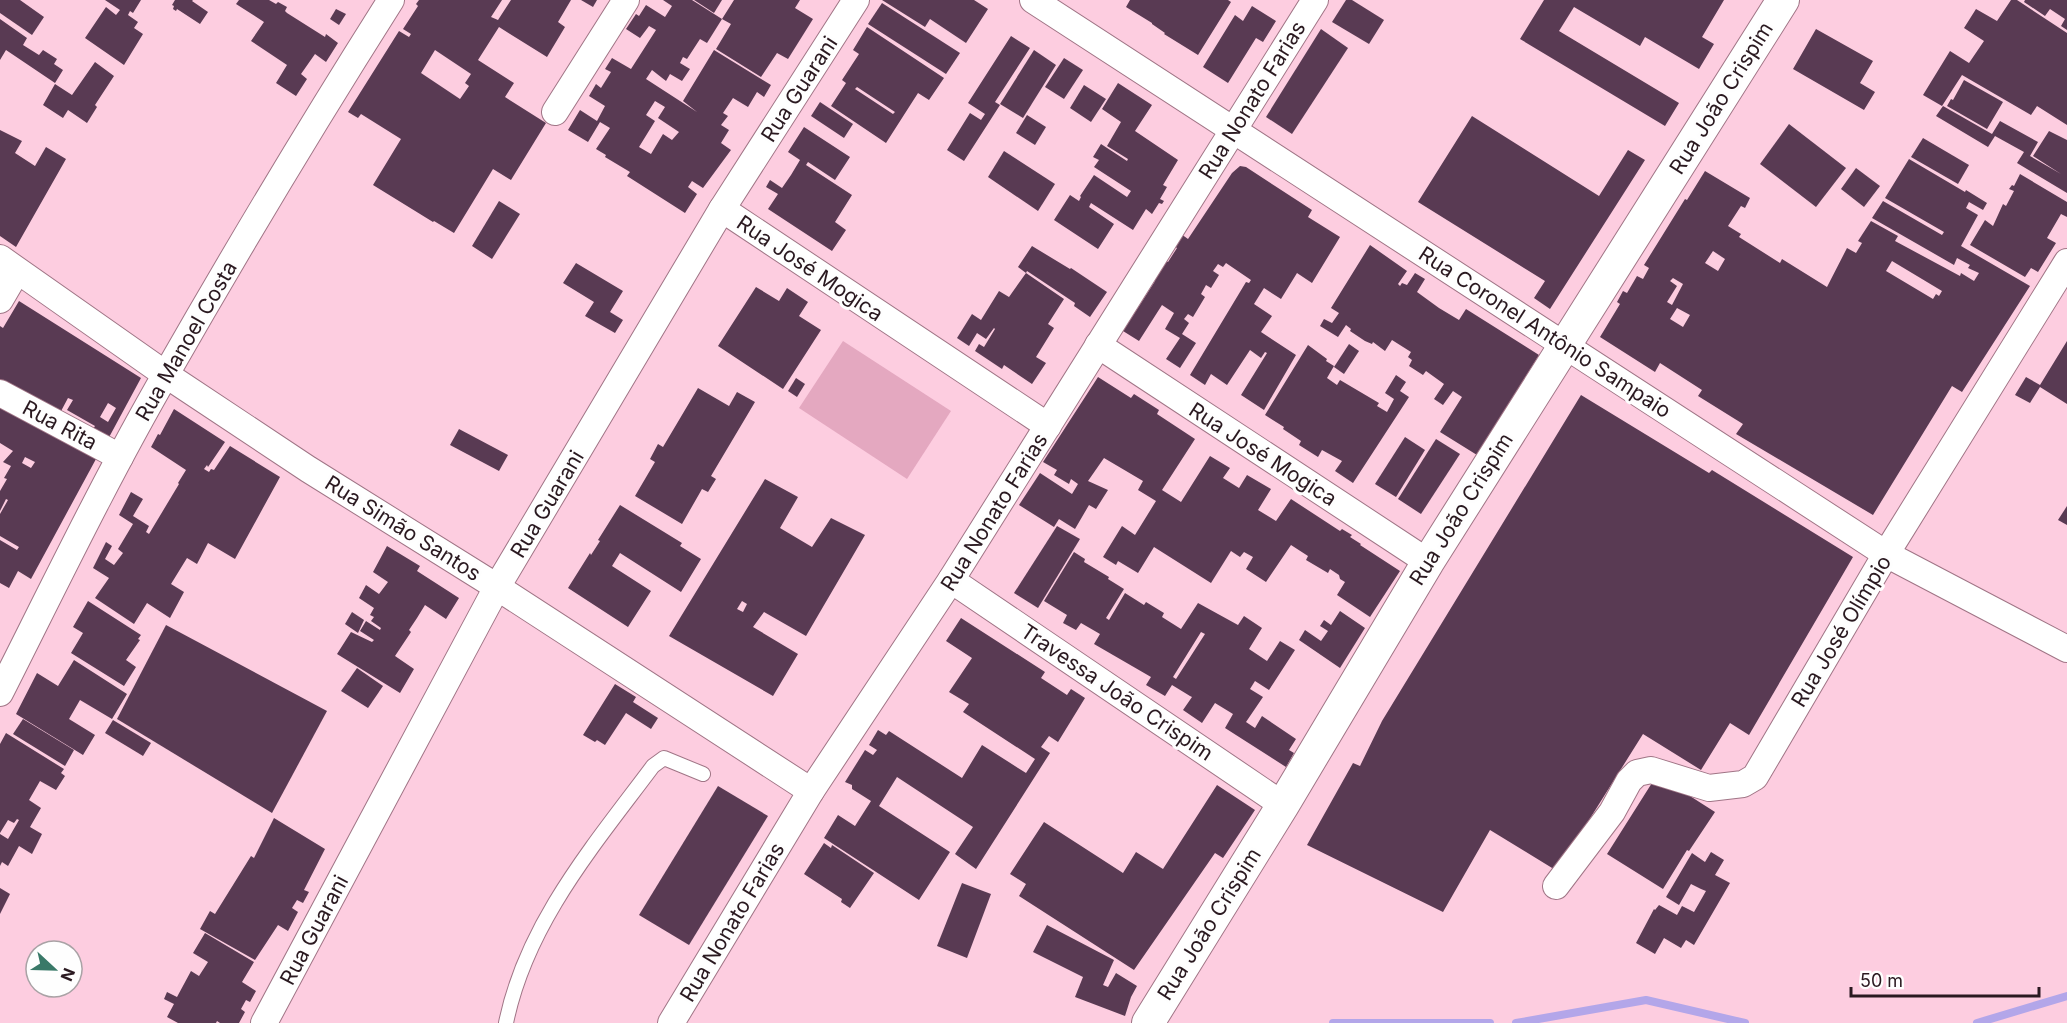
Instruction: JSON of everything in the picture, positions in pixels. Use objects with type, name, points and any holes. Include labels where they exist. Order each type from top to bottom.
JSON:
[{"type":"street","name":"Rua Manoel Costa","points":[[0,693],[120,457],[165,374],[333,91],[391,0]]},
{"type":"street","points":[[555,112],[626,0]]},
{"type":"street","name":"Rua Guarani","points":[[264,1023],[497,587],[722,209],[856,0]]},
{"type":"street","name":"Rua Coronel Antônio Sampaio","points":[[1033,0],[1886,554],[2067,649]]},
{"type":"street","name":"Rua Nonato Farias","points":[[671,1023],[811,791],[951,580],[1315,0]]},
{"type":"street","name":"Rua João Crispim","points":[[1148,1023],[1283,805],[1428,562],[1783,0]]},
{"type":"street","name":"Rua José Mogica","points":[[722,209],[1048,426]]},
{"type":"street","name":"Rua José Olímpio","points":[[1556,886],[1612,812],[1625,788],[1637,773],[1651,770],[1709,788],[1743,784],[1755,777],[1886,554],[2067,262]]},
{"type":"street","name":"Rua Simão Santos","points":[[9,265],[165,374],[308,469],[497,587],[811,791]]},
{"type":"street","points":[[0,300],[9,265]]},
{"type":"street","name":"Rua José Mogica","points":[[1098,345],[1428,562]]},
{"type":"street","name":"Rua Rita","points":[[0,393],[120,457]]},
{"type":"street","name":"Travessa João Crispim","points":[[951,580],[1283,805]]},
{"type":"lane","points":[[506,1023],[519,974],[531,945],[566,884],[653,766],[664,758],[703,774]]},
{"type":"shaded area","points":[[843,341],[951,411],[907,479],[799,408]]},
{"type":"building","points":[[0,0],[20,0],[44,17],[32,35],[0,13]]},
{"type":"building","points":[[105,0],[141,0],[133,13],[130,11],[128,15],[138,22],[134,28],[143,34],[124,65],[85,38],[106,7],[116,15],[120,10]]},
{"type":"building","points":[[175,0],[193,0],[208,12],[200,24],[177,9],[176,11],[173,9],[172,5]]},
{"type":"building","points":[[239,0],[269,0],[276,4],[278,2],[287,7],[285,11],[287,13],[338,43],[326,62],[315,54],[301,74],[307,79],[296,96],[276,83],[287,65],[251,41],[264,22],[236,4]]},
{"type":"building","points":[[419,0],[502,0],[491,17],[498,20],[511,0],[571,0],[558,22],[565,27],[547,57],[499,27],[478,60],[514,83],[505,97],[546,123],[511,180],[493,169],[454,233],[373,185],[401,139],[361,114],[358,118],[348,112],[399,31],[409,37],[411,34],[403,29],[418,6],[416,4]],"holes":[[[435,50],[471,74],[465,83],[469,86],[460,99],[421,73]]]},
{"type":"building","points":[[581,0],[597,0],[593,7]]},
{"type":"building","points":[[663,0],[692,0],[722,19],[707,43],[700,39],[687,59],[683,57],[680,63],[690,69],[682,81],[670,74],[666,81],[652,70],[646,79],[697,112],[683,101],[714,50],[771,85],[764,97],[757,92],[748,107],[733,98],[723,113],[728,116],[721,125],[729,130],[721,143],[731,150],[703,188],[692,181],[688,187],[697,194],[685,213],[627,176],[630,172],[596,149],[610,128],[600,122],[588,142],[568,130],[580,110],[597,121],[605,106],[589,96],[596,84],[601,88],[611,72],[605,69],[612,58],[631,69],[656,30],[649,26],[640,38],[626,29],[636,14],[639,16],[646,5],[665,17],[672,6]],"holes":[[[655,101],[665,107],[658,118],[679,132],[672,140],[663,134],[651,154],[639,147],[655,121],[646,115]]]},
{"type":"building","points":[[694,0],[722,0],[714,13]]},
{"type":"building","points":[[734,0],[800,0],[795,8],[813,19],[788,59],[777,53],[761,77],[716,49],[731,24],[722,19]]},
{"type":"building","points":[[882,0],[974,0],[988,9],[966,43],[930,19],[925,27]]},
{"type":"building","points":[[1130,0],[1228,0],[1231,2],[1198,55],[1126,7]]},
{"type":"building","points":[[1346,0],[1352,0],[1384,20],[1369,44],[1332,22]]},
{"type":"building","points":[[1544,0],[1724,0],[1702,37],[1714,44],[1699,69],[1645,37],[1640,46],[1574,7],[1559,31],[1679,103],[1665,126],[1520,39]]},
{"type":"building","points":[[2011,0],[2017,0],[2067,33],[2067,125],[2037,106],[2031,115],[1962,75],[1942,106],[1923,95],[1950,51],[1969,63],[1984,41],[1964,28],[1976,9],[1997,21]]},
{"type":"building","points":[[2025,0],[2067,0],[2067,30],[2061,26],[2065,19],[2050,9],[2045,16],[2024,2]]},
{"type":"building","points":[[882,3],[960,53],[946,74],[868,24]]},
{"type":"building","points":[[1252,6],[1276,21],[1263,42],[1256,38],[1228,83],[1203,67],[1235,15],[1243,21]]},
{"type":"building","points":[[336,9],[346,14],[339,25],[330,19]]},
{"type":"building","points":[[0,19],[27,38],[23,45],[39,55],[43,50],[57,59],[54,64],[63,70],[55,83],[6,50],[0,60]]},
{"type":"building","points":[[867,27],[944,78],[929,100],[918,93],[886,143],[831,106],[846,83],[842,80],[859,54],[853,50]],"holes":[[[857,87],[895,112],[893,114],[855,89]]]},
{"type":"building","points":[[1321,29],[1348,48],[1292,134],[1266,117]]},
{"type":"building","points":[[1816,29],[1873,61],[1860,83],[1875,92],[1864,110],[1793,69]]},
{"type":"building","points":[[1011,36],[1030,48],[995,102],[1000,105],[964,161],[947,150],[970,113],[981,120],[985,114],[968,103]]},
{"type":"building","points":[[1034,50],[1056,65],[1023,118],[1000,104]]},
{"type":"building","points":[[1064,58],[1083,70],[1064,99],[1045,87]]},
{"type":"building","points":[[95,62],[114,76],[95,105],[97,107],[87,123],[68,110],[63,118],[43,105],[55,84],[72,95]]},
{"type":"building","points":[[1964,80],[2003,102],[1987,129],[1947,106]]},
{"type":"building","points":[[1118,83],[1152,105],[1135,131],[1178,160],[1163,185],[1167,187],[1160,199],[1164,201],[1162,204],[1159,203],[1152,214],[1146,209],[1133,230],[1091,203],[1089,207],[1114,224],[1098,249],[1054,220],[1070,195],[1079,201],[1094,175],[1127,197],[1131,191],[1094,167],[1099,160],[1093,157],[1101,144],[1127,161],[1128,159],[1107,146],[1121,122],[1102,109]]},
{"type":"building","points":[[1084,85],[1106,99],[1091,122],[1070,108]]},
{"type":"building","points":[[820,102],[853,124],[844,138],[811,116]]},
{"type":"building","points":[[1943,106],[1992,134],[2000,121],[2038,142],[2030,156],[2061,174],[2033,156],[2049,131],[2067,140],[2067,193],[2017,163],[2024,152],[1995,136],[1988,147],[1936,116]]},
{"type":"building","points":[[1027,115],[1046,127],[1035,145],[1016,133]]},
{"type":"building","points":[[1472,116],[1599,196],[1628,150],[1645,160],[1550,309],[1534,298],[1545,281],[1418,202]]},
{"type":"building","points":[[1789,124],[1846,168],[1816,207],[1760,164]]},
{"type":"building","points":[[804,127],[850,157],[835,180],[808,162],[806,165],[852,195],[835,222],[846,230],[832,251],[768,209],[778,194],[766,187],[770,180],[782,188],[791,175],[800,160],[788,152]]},
{"type":"building","points":[[0,130],[22,141],[15,153],[35,166],[46,147],[66,159],[16,247],[0,236]]},
{"type":"building","points":[[1923,138],[1969,165],[1958,184],[1911,157]]},
{"type":"building","points":[[1004,151],[1055,184],[1038,211],[988,177]]},
{"type":"building","points":[[1909,159],[1965,192],[1966,190],[1987,203],[1983,210],[1969,202],[1966,208],[1978,215],[1961,246],[2030,286],[1962,392],[1952,386],[1873,515],[1736,434],[1743,424],[1698,396],[1702,390],[1660,363],[1655,372],[1600,337],[1620,304],[1617,302],[1623,291],[1627,293],[1637,276],[1643,279],[1649,268],[1644,265],[1705,171],[1750,198],[1745,208],[1741,206],[1728,226],[1741,234],[1739,237],[1780,263],[1782,259],[1827,287],[1847,248],[1856,253],[1862,243],[1858,241],[1871,221],[1898,236],[1895,241],[1960,276],[1961,273],[1974,281],[1979,273],[1968,268],[1970,265],[1957,258],[1954,265],[1872,218],[1883,201],[1942,235],[1944,232],[1885,198]],"holes":[[[1713,251],[1725,259],[1718,271],[1705,263]],[[1892,261],[1942,291],[1933,299],[1886,271]],[[1673,278],[1683,284],[1672,305],[1667,302],[1677,286],[1670,281]],[[1677,308],[1690,315],[1683,327],[1670,319]]]},
{"type":"building","points":[[1240,166],[1246,167],[1312,210],[1308,217],[1340,237],[1312,283],[1297,273],[1281,299],[1264,288],[1254,304],[1272,316],[1261,332],[1296,355],[1264,410],[1241,395],[1267,353],[1265,352],[1261,358],[1250,350],[1227,385],[1211,374],[1205,385],[1190,375],[1246,282],[1249,283],[1251,280],[1226,263],[1223,267],[1218,264],[1213,271],[1219,275],[1211,288],[1206,285],[1201,294],[1205,297],[1193,317],[1188,314],[1184,319],[1189,323],[1182,334],[1196,343],[1180,368],[1166,359],[1180,338],[1165,329],[1174,313],[1162,305],[1139,341],[1123,331],[1155,281],[1151,279],[1164,260],[1168,262],[1177,248],[1174,246],[1181,234],[1188,239],[1232,173]]},
{"type":"building","points":[[1856,168],[1880,186],[1864,207],[1841,189]]},
{"type":"building","points":[[2020,174],[2067,202],[2067,217],[2061,214],[2047,238],[2056,243],[2038,272],[2031,268],[2025,277],[1970,245],[1985,220],[1993,226],[2003,204],[2006,206],[2014,191],[2009,189],[2012,185],[2014,186]]},
{"type":"building","points":[[499,201],[520,214],[492,259],[472,246]]},
{"type":"building","points":[[1370,245],[1407,271],[1398,284],[1400,286],[1402,283],[1407,285],[1415,273],[1425,279],[1417,292],[1439,308],[1459,320],[1466,309],[1539,355],[1477,455],[1440,432],[1462,397],[1453,391],[1443,405],[1434,399],[1444,384],[1426,371],[1423,375],[1409,366],[1412,360],[1408,357],[1411,352],[1392,340],[1385,351],[1373,342],[1372,344],[1365,341],[1350,331],[1351,329],[1346,325],[1338,337],[1320,326],[1324,319],[1332,323],[1339,313],[1331,308]]},
{"type":"building","points":[[1032,246],[1107,292],[1090,317],[1074,306],[1075,303],[1018,267]]},
{"type":"building","points":[[576,263],[623,291],[610,312],[623,320],[615,333],[585,316],[594,302],[563,283]]},
{"type":"building","points":[[1026,273],[1064,299],[1048,324],[1054,328],[1036,357],[1046,363],[1032,384],[1004,365],[1002,369],[975,351],[979,344],[984,347],[994,328],[986,339],[977,333],[969,346],[957,338],[972,314],[981,320],[999,291],[1009,297]]},
{"type":"building","points":[[756,287],[779,301],[787,288],[808,302],[799,316],[821,330],[783,389],[718,346]]},
{"type":"building","points":[[19,301],[141,378],[107,441],[91,432],[95,426],[67,410],[73,400],[68,398],[60,413],[0,379],[0,326],[3,328]],"holes":[[[108,403],[116,408],[108,422],[100,417]]]},
{"type":"building","points":[[2067,341],[2067,404],[2040,387],[2030,403],[2015,395],[2026,377],[2040,385]]},
{"type":"building","points":[[1349,344],[1359,351],[1344,374],[1334,367]]},
{"type":"building","points":[[1308,345],[1334,366],[1327,378],[1337,385],[1340,380],[1379,403],[1377,406],[1387,412],[1394,399],[1385,393],[1396,375],[1406,382],[1400,391],[1409,397],[1353,483],[1335,471],[1342,461],[1322,450],[1318,457],[1299,445],[1301,441],[1283,429],[1284,427],[1265,415]]},
{"type":"building","points":[[1098,377],[1131,398],[1134,394],[1159,410],[1157,414],[1195,439],[1162,490],[1181,502],[1210,456],[1230,468],[1223,478],[1239,488],[1247,475],[1271,489],[1258,510],[1276,521],[1291,499],[1340,531],[1342,529],[1352,535],[1350,537],[1360,545],[1400,571],[1370,617],[1337,595],[1345,582],[1340,579],[1339,575],[1330,569],[1328,573],[1306,560],[1308,556],[1291,545],[1266,582],[1246,569],[1253,557],[1244,552],[1240,557],[1231,551],[1211,583],[1154,547],[1138,573],[1118,561],[1116,565],[1103,557],[1122,526],[1135,535],[1156,501],[1138,490],[1143,481],[1104,458],[1088,481],[1108,490],[1096,509],[1089,505],[1075,529],[1059,519],[1054,527],[1019,505],[1040,473],[1072,494],[1078,484],[1071,479],[1069,484],[1054,475],[1057,470],[1043,462]]},
{"type":"building","points":[[796,378],[805,384],[797,397],[788,391]]},
{"type":"building","points":[[698,388],[729,406],[737,392],[755,402],[711,476],[716,479],[708,492],[702,489],[682,524],[635,496],[655,462],[650,459],[658,444],[663,447]]},
{"type":"building","points":[[1581,395],[1709,473],[1712,470],[1853,557],[1749,735],[1730,723],[1701,770],[1643,734],[1557,871],[1490,830],[1443,912],[1307,845],[1353,763],[1360,766],[1382,721]]},
{"type":"building","points":[[0,403],[96,459],[31,579],[18,571],[9,588],[0,583],[0,540],[17,550],[19,547],[0,536],[0,514],[8,500],[6,499],[0,511],[0,491],[11,466],[3,462],[13,451],[0,443]],"holes":[[[25,457],[35,462],[31,468],[22,463]]]},
{"type":"building","points":[[174,409],[225,442],[208,467],[207,465],[204,469],[209,472],[211,469],[214,470],[230,446],[280,477],[235,559],[208,543],[197,564],[187,558],[171,584],[184,592],[170,618],[147,603],[134,624],[95,598],[109,578],[93,568],[106,542],[112,546],[105,559],[114,565],[123,553],[118,549],[133,524],[119,515],[131,492],[143,499],[133,516],[149,526],[146,532],[149,534],[179,484],[186,470],[151,447]]},
{"type":"building","points":[[459,429],[508,455],[499,471],[450,445]]},
{"type":"building","points":[[1405,437],[1425,450],[1396,497],[1375,484]]},
{"type":"building","points":[[1436,439],[1460,454],[1421,514],[1398,499]]},
{"type":"building","points":[[765,479],[798,497],[780,528],[812,547],[831,518],[865,535],[806,636],[764,612],[753,627],[798,654],[773,696],[669,636]],"holes":[[[742,601],[747,604],[743,612],[737,609]]]},
{"type":"building","points":[[620,505],[682,543],[680,546],[701,559],[681,592],[620,553],[612,566],[651,591],[628,627],[568,588],[600,541],[598,540]]},
{"type":"building","points":[[2067,506],[2067,525],[2058,520]]},
{"type":"building","points":[[1057,526],[1080,539],[1038,608],[1014,593]]},
{"type":"building","points":[[387,546],[420,566],[417,571],[459,598],[446,619],[425,605],[409,630],[411,632],[395,656],[414,669],[400,693],[337,654],[351,632],[372,642],[374,640],[360,631],[366,621],[380,630],[381,628],[371,621],[374,617],[370,615],[374,608],[359,598],[366,585],[379,594],[388,582],[373,572]]},
{"type":"building","points":[[1074,552],[1085,559],[1084,562],[1124,589],[1106,618],[1109,620],[1125,593],[1144,605],[1146,602],[1164,613],[1162,617],[1181,629],[1198,603],[1238,625],[1244,616],[1262,628],[1249,649],[1267,661],[1280,641],[1295,650],[1269,690],[1255,681],[1250,689],[1263,697],[1246,722],[1255,728],[1262,716],[1296,739],[1289,750],[1294,753],[1286,767],[1225,728],[1233,714],[1215,703],[1202,723],[1183,710],[1192,697],[1172,685],[1165,696],[1146,685],[1151,677],[1094,644],[1100,634],[1081,623],[1076,630],[1063,623],[1067,615],[1044,601]],"holes":[[[1201,632],[1205,634],[1176,679],[1173,677]]]},
{"type":"building","points":[[88,601],[141,635],[126,660],[136,667],[124,686],[71,653],[83,633],[73,627]]},
{"type":"building","points":[[1340,611],[1365,628],[1340,668],[1299,640],[1305,630],[1321,641],[1328,631],[1320,626],[1324,620],[1331,625]]},
{"type":"building","points":[[352,612],[364,620],[358,633],[345,624]]},
{"type":"building","points":[[961,618],[1045,672],[1041,678],[1067,695],[1071,689],[1085,698],[1058,742],[1049,736],[1041,747],[1050,753],[976,869],[955,854],[973,827],[897,777],[879,806],[950,852],[919,900],[824,838],[838,815],[855,826],[871,801],[845,782],[865,750],[873,755],[877,750],[869,745],[878,730],[886,735],[889,731],[962,778],[982,745],[1026,773],[1035,759],[963,712],[969,704],[949,692],[972,658],[946,641]]},
{"type":"building","points":[[166,625],[327,711],[272,813],[117,719]]},
{"type":"building","points":[[74,660],[127,694],[112,719],[80,700],[69,719],[95,735],[83,755],[16,714],[37,673],[58,686]]},
{"type":"building","points":[[357,668],[383,686],[368,708],[341,691]]},
{"type":"building","points":[[615,684],[636,697],[633,702],[658,718],[651,729],[626,713],[605,745],[583,735]]},
{"type":"building","points":[[23,719],[74,750],[65,766],[13,734]]},
{"type":"building","points":[[113,720],[151,743],[143,756],[105,733]]},
{"type":"building","points":[[6,733],[64,769],[61,773],[65,776],[56,790],[40,781],[29,800],[41,808],[30,827],[42,834],[32,854],[19,846],[8,866],[2,862],[0,866],[0,834],[8,839],[19,820],[17,819],[14,823],[8,820],[0,833],[0,744]]},
{"type":"building","points":[[1657,775],[1715,812],[1689,851],[1687,850],[1663,889],[1607,854]]},
{"type":"building","points":[[1217,785],[1255,810],[1223,858],[1215,853],[1134,970],[1019,896],[1026,884],[1010,874],[1044,822],[1123,873],[1136,852],[1163,869]]},
{"type":"building","points":[[718,786],[768,816],[689,945],[639,915]]},
{"type":"building","points":[[274,818],[325,849],[304,890],[309,892],[303,903],[297,900],[292,908],[298,912],[288,931],[278,925],[255,960],[200,929],[210,911],[215,914],[251,856],[254,858]]},
{"type":"building","points":[[824,843],[831,848],[832,845],[874,873],[850,908],[841,902],[842,899],[804,874]]},
{"type":"building","points":[[1711,852],[1724,860],[1715,875],[1730,883],[1694,945],[1686,940],[1681,948],[1664,938],[1655,954],[1636,943],[1654,909],[1659,905],[1677,915],[1682,906],[1694,912],[1706,891],[1691,884],[1679,905],[1666,897],[1692,853],[1705,862]]},
{"type":"building","points":[[962,883],[991,894],[967,958],[937,946]]},
{"type":"building","points":[[0,888],[10,894],[0,914]]},
{"type":"building","points":[[1047,925],[1114,960],[1103,985],[1108,987],[1116,973],[1137,986],[1125,1016],[1075,997],[1083,977],[1033,952]]},
{"type":"building","points":[[205,933],[254,962],[242,982],[256,991],[250,1002],[246,1000],[241,1009],[245,1012],[239,1023],[217,1021],[216,1023],[178,1023],[167,1017],[174,1004],[164,999],[167,992],[177,997],[191,971],[199,976],[208,962],[193,953]]},
{"type":"waterway","points":[[1977,1023],[2067,996]]},
{"type":"waterway","points":[[1516,1023],[1646,1000],[1745,1023]]},
{"type":"waterway","points":[[1333,1023],[1490,1023]]}]
